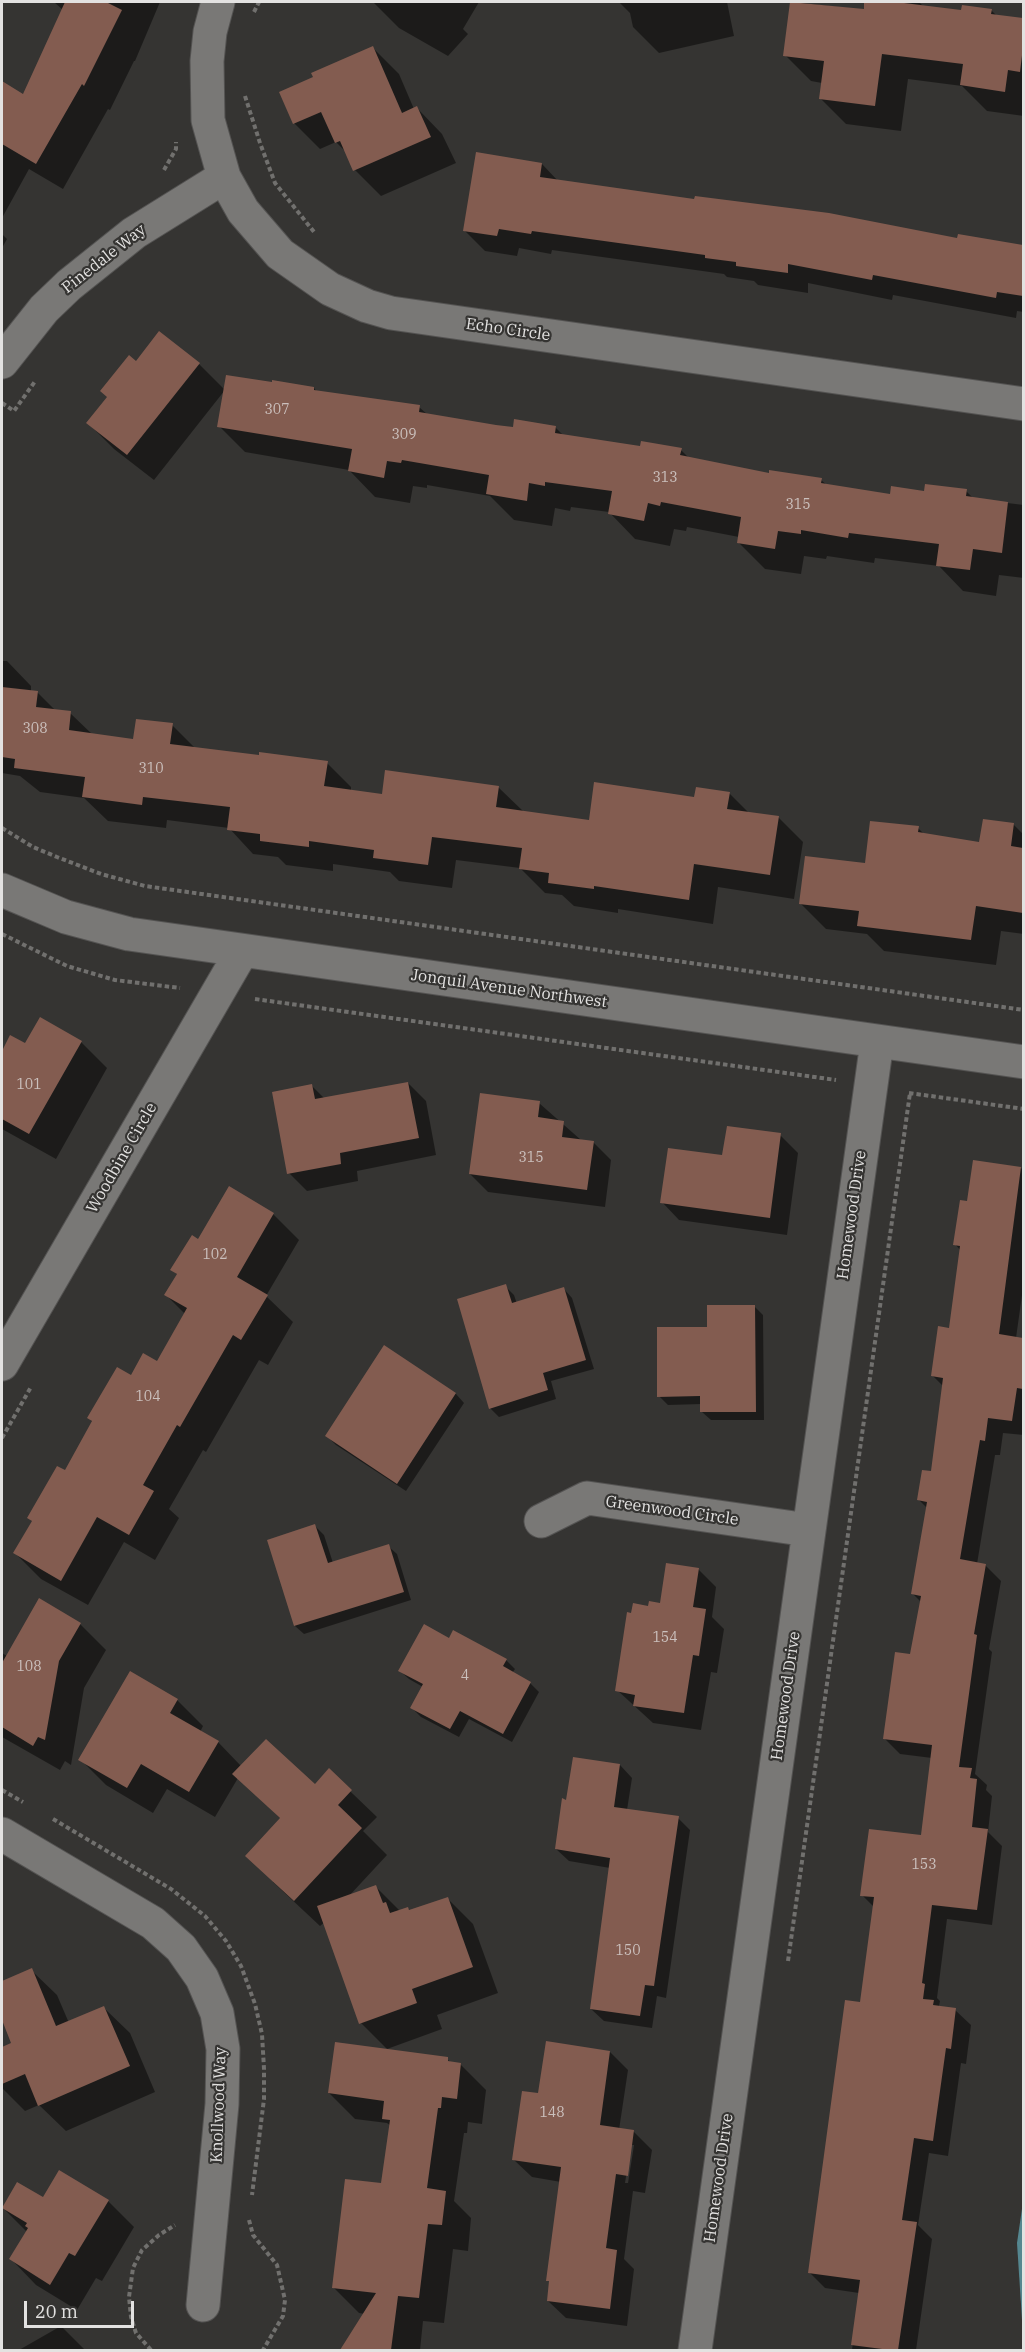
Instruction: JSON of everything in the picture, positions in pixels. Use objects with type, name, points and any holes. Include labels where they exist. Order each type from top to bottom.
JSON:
[{"type":"street","name":"Echo Circle","points":[[218,2],[210,32],[207,61],[208,120],[224,177],[243,211],[280,254],[330,289],[368,306],[391,313],[1023,404]]},
{"type":"street","name":"Pinedale Way","points":[[2,362],[44,309],[69,285],[134,233],[224,177]]},
{"type":"street","name":"Jonquil Avenue Northwest","points":[[2,890],[66,918],[129,934],[1023,1062]]},
{"type":"street","name":"Woodbine Circle","points":[[2,1364],[242,951]]},
{"type":"street","name":"Homewood Drive","points":[[695,2350],[877,1042]]},
{"type":"street","name":"Greenwood Circle","points":[[541,1521],[587,1498],[808,1530]]},
{"type":"street","name":"Knollwood Way","points":[[2,1834],[153,1923],[181,1948],[202,1978],[217,2013],[223,2049],[222,2104],[203,2305]]},
{"type":"path","points":[[252,18],[259,2]]},
{"type":"path","points":[[245,92],[275,183],[321,240]]},
{"type":"path","points":[[163,173],[176,149],[177,135]]},
{"type":"path","points":[[2,828],[57,857],[101,874],[145,886],[1023,1010]]},
{"type":"path","points":[[2,934],[68,966],[115,980],[871,1085],[910,1093],[1023,1109]]},
{"type":"path","points":[[786,1971],[910,1093]]},
{"type":"path","points":[[152,2350],[136,2333],[131,2317],[129,2297],[134,2268],[142,2250],[159,2235],[174,2227],[178,2221]]},
{"type":"water","points":[[1023,2202],[1023,2335],[1017,2243]]},
{"type":"building","points":[[65,2],[106,2],[122,10],[84,86],[82,84],[36,164],[2,144],[2,81],[23,94]]},
{"type":"building","points":[[790,2],[864,9],[864,2],[896,2],[961,10],[962,5],[992,9],[991,14],[1023,18],[1020,72],[1008,70],[1005,92],[960,85],[963,64],[882,54],[875,106],[819,99],[824,61],[783,56]]},
{"type":"building","points":[[373,46],[402,113],[417,106],[431,137],[353,171],[340,141],[335,143],[321,112],[293,124],[279,92],[313,77],[311,73]]},
{"type":"building","points":[[476,152],[542,163],[540,177],[694,199],[695,196],[829,213],[957,238],[958,234],[1023,245],[1023,296],[997,292],[996,298],[873,275],[872,280],[788,264],[788,273],[736,266],[736,262],[705,258],[705,255],[532,231],[531,234],[499,229],[497,236],[463,231]]},
{"type":"building","points":[[159,331],[200,363],[127,455],[86,423],[107,397],[100,391],[129,355],[136,361]]},
{"type":"building","points":[[226,375],[272,382],[272,380],[314,387],[314,390],[420,405],[419,412],[496,425],[513,427],[514,419],[556,426],[555,433],[640,446],[641,441],[682,448],[680,455],[769,473],[769,470],[822,478],[821,483],[890,494],[891,486],[924,491],[925,484],[967,489],[966,496],[1008,502],[1002,553],[973,549],[970,570],[936,566],[939,544],[849,533],[848,538],[801,530],[801,534],[778,531],[775,549],[737,543],[741,517],[661,502],[660,506],[648,503],[644,521],[608,514],[612,491],[545,482],[545,486],[529,483],[527,501],[486,494],[489,475],[402,460],[401,463],[387,461],[384,478],[348,471],[352,449],[217,427]]},
{"type":"building","points":[[2,687],[38,691],[36,707],[71,711],[69,730],[133,739],[136,719],[173,723],[170,744],[328,761],[324,786],[382,794],[385,770],[499,786],[496,807],[589,820],[594,782],[694,797],[696,787],[730,792],[727,809],[779,816],[770,875],[694,864],[689,900],[594,886],[594,889],[548,883],[549,873],[519,869],[522,848],[432,837],[428,865],[373,858],[374,850],[309,841],[309,847],[260,841],[260,834],[227,830],[230,807],[143,797],[142,805],[82,797],[85,777],[14,768],[15,759],[2,757]]},
{"type":"building","points":[[983,819],[1014,823],[1011,846],[1023,848],[1023,913],[976,906],[971,940],[857,926],[859,911],[799,904],[805,856],[865,863],[870,821],[919,826],[918,832],[979,842]]},
{"type":"building","points":[[40,1017],[82,1041],[29,1134],[2,1119],[2,1051],[10,1035],[25,1043]]},
{"type":"building","points":[[408,1082],[419,1138],[340,1153],[341,1164],[287,1174],[272,1092],[312,1084],[315,1099]]},
{"type":"building","points":[[480,1093],[540,1101],[538,1117],[564,1121],[562,1137],[594,1141],[587,1190],[469,1174]]},
{"type":"building","points":[[727,1126],[781,1133],[770,1218],[660,1203],[668,1148],[722,1155]]},
{"type":"building","points":[[973,1160],[1021,1167],[999,1334],[1023,1338],[1023,1389],[1017,1388],[1012,1421],[988,1418],[985,1441],[980,1440],[960,1559],[986,1564],[974,1634],[977,1635],[959,1767],[972,1768],[970,1778],[977,1779],[972,1827],[988,1829],[977,1910],[932,1905],[922,1983],[925,1984],[923,1999],[934,2000],[933,2005],[956,2008],[951,2049],[946,2048],[933,2141],[914,2138],[902,2220],[917,2222],[898,2350],[890,2350],[851,2345],[860,2280],[808,2273],[845,2000],[860,2002],[874,1897],[860,1896],[869,1829],[921,1835],[932,1745],[883,1739],[895,1652],[910,1654],[921,1596],[911,1594],[927,1502],[917,1500],[922,1470],[931,1471],[943,1378],[931,1376],[938,1326],[949,1328],[960,1246],[953,1245],[960,1200],[967,1201]]},
{"type":"building","points":[[229,1186],[274,1213],[237,1277],[268,1295],[241,1340],[233,1335],[180,1427],[177,1425],[143,1485],[154,1491],[129,1535],[97,1517],[61,1581],[13,1553],[32,1521],[27,1518],[57,1466],[65,1470],[92,1421],[87,1418],[117,1367],[131,1375],[143,1353],[157,1361],[187,1308],[164,1295],[177,1274],[170,1270],[192,1235],[198,1239]]},
{"type":"building","points":[[506,1284],[512,1303],[564,1287],[586,1360],[543,1373],[548,1390],[489,1409],[457,1299]]},
{"type":"building","points":[[707,1305],[755,1305],[756,1412],[700,1412],[700,1396],[657,1397],[657,1327],[707,1327]]},
{"type":"building","points":[[384,1345],[456,1393],[397,1484],[325,1436]]},
{"type":"building","points":[[315,1524],[328,1563],[389,1544],[404,1592],[294,1626],[267,1540]]},
{"type":"building","points":[[666,1563],[699,1568],[693,1607],[706,1609],[699,1656],[693,1655],[684,1713],[633,1706],[635,1695],[615,1691],[627,1612],[631,1613],[633,1603],[648,1606],[649,1601],[660,1603]]},
{"type":"building","points":[[39,1598],[81,1623],[59,1661],[45,1740],[38,1737],[33,1746],[2,1727],[2,1663]]},
{"type":"building","points":[[424,1624],[449,1638],[453,1630],[507,1659],[503,1666],[531,1682],[503,1734],[460,1711],[450,1729],[410,1708],[423,1684],[398,1671]]},
{"type":"building","points":[[130,1671],[178,1699],[170,1713],[219,1741],[189,1792],[141,1764],[127,1788],[78,1760]]},
{"type":"building","points":[[266,1739],[315,1784],[329,1768],[352,1790],[338,1805],[362,1828],[294,1901],[245,1856],[280,1818],[232,1774]]},
{"type":"building","points":[[573,1757],[620,1764],[614,1807],[679,1816],[654,1986],[645,1985],[640,2016],[590,2009],[610,1858],[555,1849],[562,1798],[566,1800]]},
{"type":"building","points":[[376,1885],[390,1913],[408,1907],[409,1910],[448,1897],[473,1967],[412,1989],[417,2003],[359,2024],[317,1906]]},
{"type":"building","points":[[32,1968],[56,2026],[104,2006],[130,2066],[38,2106],[25,2074],[2,2084],[2,2047],[11,2043],[2,2020],[2,1981]]},
{"type":"building","points":[[546,2041],[610,2051],[600,2125],[634,2130],[628,2176],[616,2174],[606,2248],[617,2250],[610,2309],[547,2301],[549,2281],[546,2281],[561,2167],[512,2160],[522,2091],[538,2093]]},
{"type":"building","points":[[335,2042],[448,2057],[448,2061],[461,2063],[457,2099],[442,2097],[441,2108],[438,2108],[427,2188],[446,2191],[442,2225],[428,2224],[419,2298],[398,2296],[391,2350],[340,2350],[376,2293],[332,2288],[345,2179],[381,2183],[390,2120],[382,2119],[384,2101],[328,2093]]},
{"type":"building","points":[[59,2170],[109,2200],[75,2256],[69,2253],[50,2285],[9,2259],[28,2228],[25,2226],[27,2223],[2,2208],[17,2182],[43,2197]]}]
